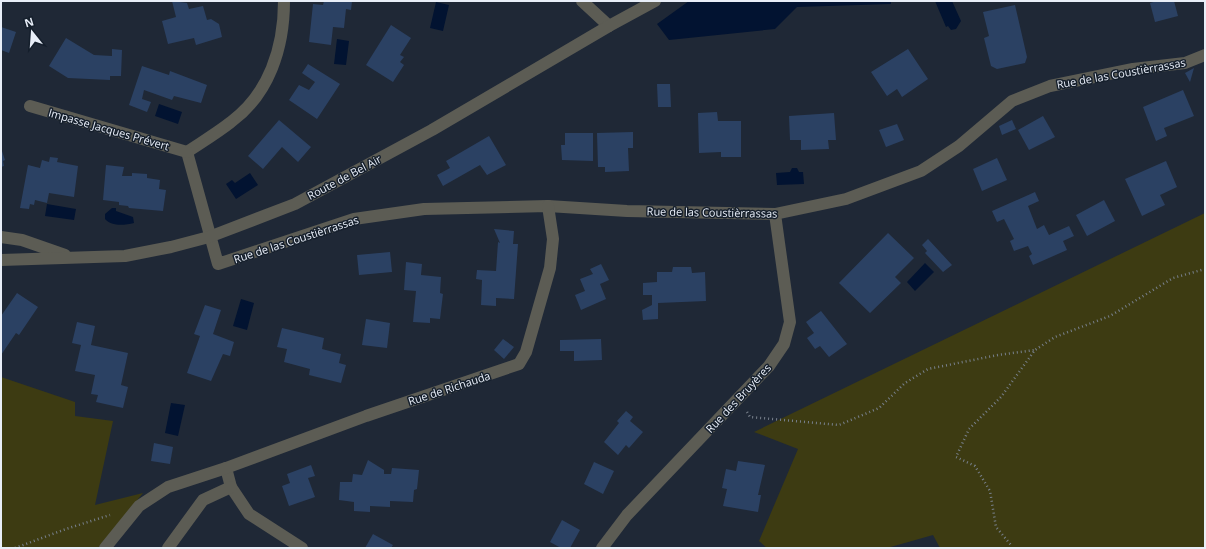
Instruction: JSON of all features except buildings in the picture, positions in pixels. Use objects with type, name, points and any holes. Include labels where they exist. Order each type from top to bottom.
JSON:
[{"type":"street","points":[[209,237],[187,152],[232,122],[254,100],[271,74],[280,45],[284,1]]},
{"type":"street","points":[[582,1],[609,26]]},
{"type":"street","name":"Route de Bel Air","points":[[1,260],[125,256],[209,237],[295,204],[432,130],[609,26],[656,1]]},
{"type":"street","name":"Rue de las Coustièrrassas","points":[[209,237],[218,264],[354,219],[424,209],[548,206],[627,211],[775,214],[846,199],[921,170],[960,146],[1012,101],[1050,86],[1133,69],[1185,63],[1205,55]]},
{"type":"street","name":"Impasse Jacques Prévert","points":[[30,106],[187,152]]},
{"type":"street","name":"Rue de Richauda","points":[[105,548],[139,506],[168,487],[226,468],[366,416],[519,364],[526,352],[550,268],[553,238],[548,206]]},
{"type":"street","name":"Rue des Bruyères","points":[[602,548],[627,515],[769,366],[784,344],[790,322],[775,214]]},
{"type":"street","points":[[1,237],[22,240],[71,257]]},
{"type":"street","points":[[226,468],[231,487],[249,514],[302,548]]},
{"type":"street","points":[[168,548],[203,500],[231,487]]},
{"type":"path","points":[[1011,548],[1011,545],[996,526],[990,491],[975,466],[956,457],[969,430],[1001,397],[1035,350],[1055,338],[1110,316],[1173,278],[1205,269]]},
{"type":"path","points":[[737,399],[750,417],[838,425],[879,408],[905,383],[928,369],[998,355],[1035,350]]},
{"type":"path","points":[[15,548],[66,528],[139,506]]},
{"type":"shaded area","points":[[1205,213],[1205,548],[940,548],[933,535],[887,548],[767,548],[759,541],[798,449],[754,432]]},
{"type":"shaded area","points":[[1,377],[75,402],[75,416],[113,421],[95,505],[143,493],[98,548],[1,548]]},
{"type":"water","points":[[689,1],[891,1],[891,4],[797,7],[775,29],[669,40],[657,24]]},
{"type":"water","points":[[935,1],[952,1],[961,21],[956,29],[951,30],[948,26],[946,27]]},
{"type":"water","points":[[436,2],[449,5],[443,31],[430,28]]},
{"type":"water","points":[[337,39],[349,41],[346,65],[334,64]]},
{"type":"water","points":[[159,104],[182,112],[178,124],[155,116]]},
{"type":"water","points":[[792,168],[797,168],[799,172],[803,172],[804,184],[777,185],[776,173],[790,172]]},
{"type":"water","points":[[250,173],[258,185],[236,199],[226,184],[232,180],[235,183]]},
{"type":"water","points":[[47,204],[76,209],[74,220],[45,216]]},
{"type":"water","points":[[112,208],[116,208],[116,211],[133,217],[134,223],[119,225],[108,222],[105,219],[105,214]]},
{"type":"water","points":[[925,263],[934,272],[915,291],[907,282]]},
{"type":"water","points":[[241,299],[254,303],[247,330],[233,326]]},
{"type":"water","points":[[171,403],[185,405],[178,436],[165,433]]}]
